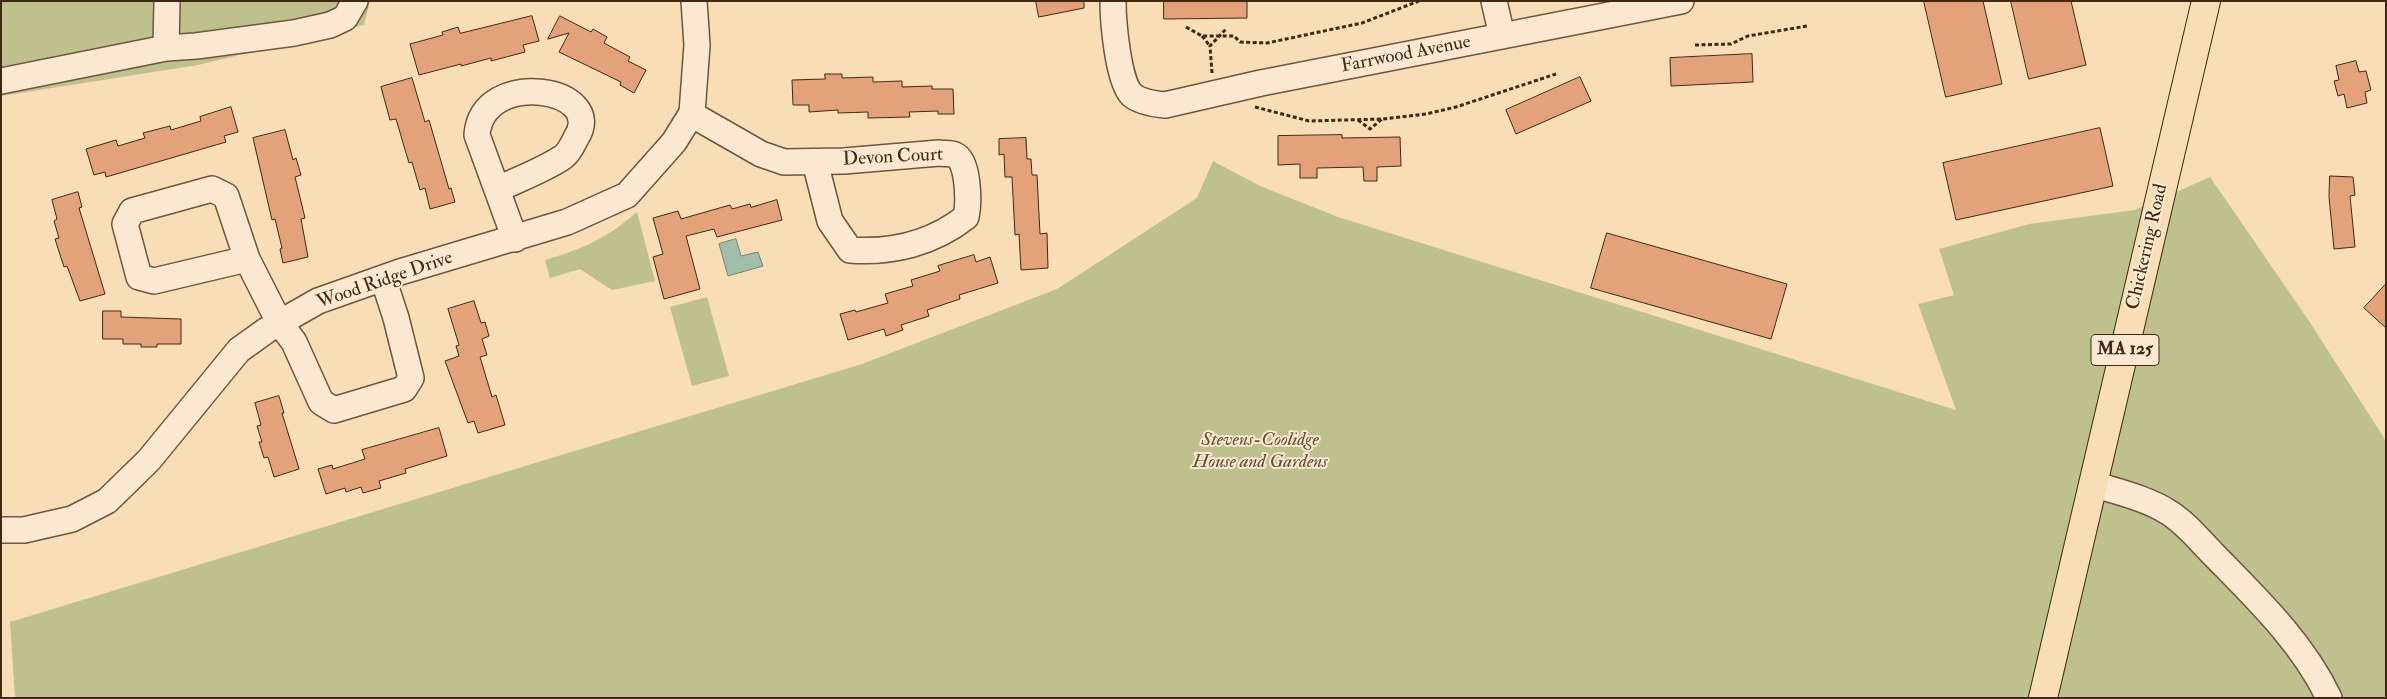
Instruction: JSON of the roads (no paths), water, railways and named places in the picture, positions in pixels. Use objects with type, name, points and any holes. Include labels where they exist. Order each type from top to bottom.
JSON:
[{"type":"main road","name":"Chickering Road","points":[[2043,698],[2206,1]]},
{"type":"street","points":[[166,48],[168,1]]},
{"type":"street","points":[[1,81],[166,48],[239,41],[330,25],[345,18],[355,1]]},
{"type":"street","name":"Wood Ridge Drive","points":[[1,530],[24,530],[72,519],[106,501],[149,460],[239,350],[279,322],[318,301],[383,278],[567,222],[627,195],[674,142],[692,114],[697,45],[694,1]]},
{"type":"street","name":"Farrwood Avenue","points":[[1113,1],[1114,26],[1126,87],[1133,96],[1151,103],[1165,105],[1682,1]]},
{"type":"street","points":[[1494,1],[1502,36]]},
{"type":"street","points":[[498,189],[565,156],[579,133],[581,123],[579,112],[562,96],[550,92],[520,92],[502,99],[484,111],[478,122],[477,135],[515,239]]},
{"type":"street","name":"Devon Court","points":[[692,114],[761,154],[784,162],[815,162],[939,153],[954,154],[961,160],[965,169],[969,206],[966,217],[940,235],[893,250],[850,250],[830,221],[815,162]]},
{"type":"street","points":[[247,259],[154,281],[139,277],[125,224],[132,212],[212,189],[226,196],[247,259],[279,322],[294,342],[321,402],[334,410],[404,389],[411,378],[396,318],[383,278]]},
{"type":"street","points":[[2093,484],[2146,501],[2168,512],[2186,526],[2233,574],[2305,654],[2329,698]]},
{"type":"park label","name":"Stevens-Coolidge House and Gardens","points":[[1260,452]]}]
